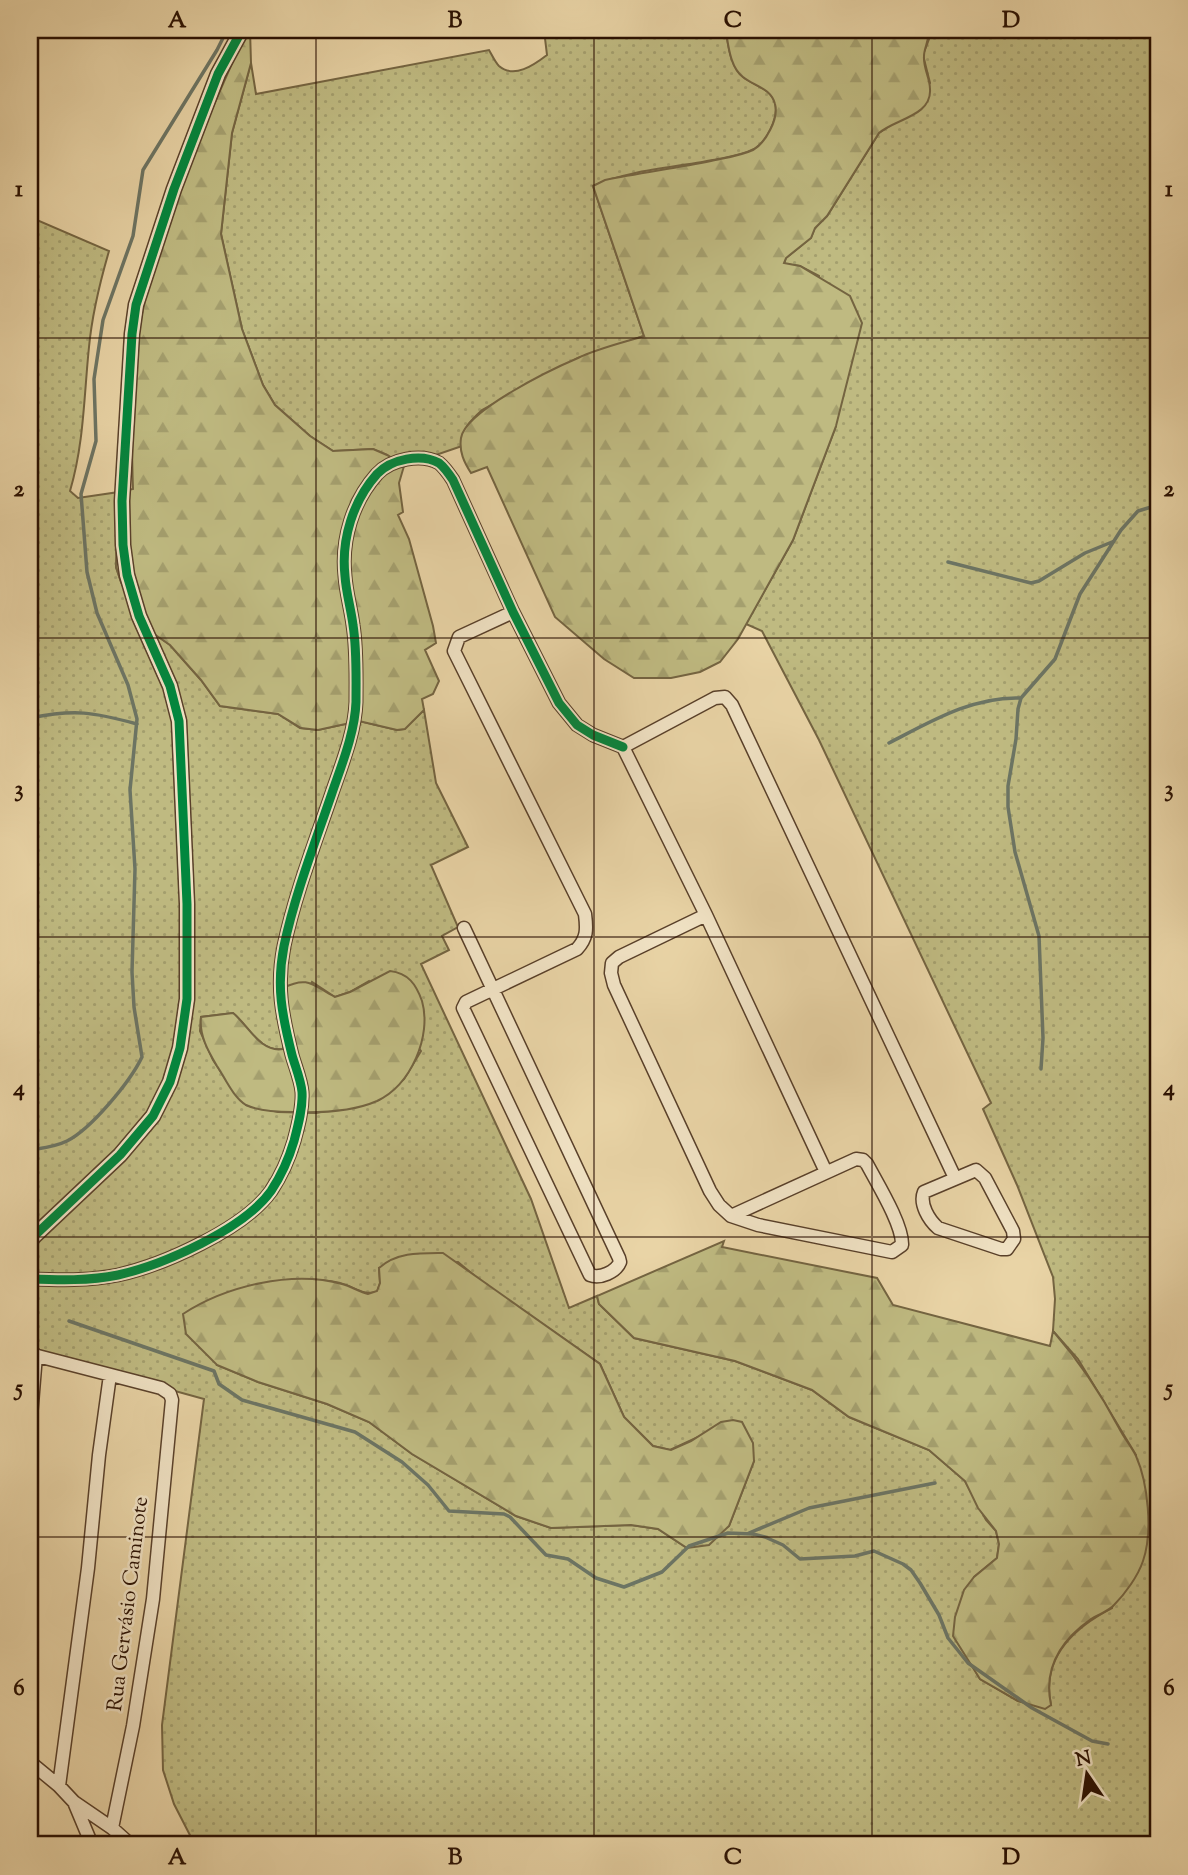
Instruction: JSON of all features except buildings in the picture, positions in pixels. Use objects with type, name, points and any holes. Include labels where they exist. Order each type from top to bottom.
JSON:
[{"type":"street","points":[[30,1240],[120,1155],[153,1116],[170,1082],[180,1048],[187,999],[187,904],[178,721],[170,686],[139,616],[127,575],[122,501],[136,305],[174,189],[218,75],[242,30]]},
{"type":"street","points":[[30,1279],[69,1280],[116,1275],[157,1264],[199,1245],[235,1223],[269,1193],[289,1158],[299,1124],[302,1092],[282,1018],[279,984],[288,932],[306,868],[342,764],[355,712],[354,627],[344,575],[346,542],[351,517],[365,489],[381,470],[408,458],[426,458],[441,464],[453,480],[513,612],[559,703],[577,725],[593,735],[623,747],[706,915],[826,1172]]},
{"type":"street","points":[[464,928],[493,989],[619,1258],[616,1269],[601,1276],[590,1275],[463,1008],[466,1002],[493,989],[577,949],[585,940],[587,929],[585,915],[454,650],[459,637],[513,612]]},
{"type":"street","points":[[623,747],[715,698],[725,697],[732,705],[955,1178]]},
{"type":"street","points":[[706,915],[619,957],[612,963],[611,973],[619,997],[710,1191],[719,1205],[731,1216],[758,1225],[891,1252],[902,1245],[902,1237],[863,1160],[856,1159],[731,1216]]},
{"type":"street","points":[[976,1170],[985,1178],[1013,1231],[1014,1239],[1010,1247],[1001,1250],[947,1233],[931,1221],[922,1195],[955,1178],[976,1170]]},
{"type":"street","points":[[30,1429],[33,1354],[110,1375],[60,1786]]},
{"type":"street","name":"Rua Gervásio Caminote","points":[[110,1375],[161,1388],[170,1394],[172,1400],[153,1599],[133,1726],[113,1828]]},
{"type":"street","points":[[30,1762],[60,1786],[74,1802],[113,1828],[131,1845]]},
{"type":"street","points":[[74,1802],[92,1845]]},
{"type":"green space","points":[[250,30],[251,63],[232,133],[221,234],[242,329],[263,385],[275,405],[310,436],[333,451],[373,449],[404,466],[399,483],[403,512],[398,515],[409,539],[433,626],[436,643],[425,650],[439,681],[433,694],[422,699],[424,710],[405,729],[397,730],[359,721],[318,730],[301,728],[278,714],[220,706],[170,645],[141,625],[116,567],[119,492],[133,489],[134,383],[141,319],[149,283],[170,211],[243,38]]},
{"type":"green space","points":[[544,30],[734,30],[727,38],[736,69],[743,77],[770,94],[775,103],[775,116],[770,129],[759,146],[745,153],[637,173],[593,186],[644,336],[578,358],[482,410],[465,430],[462,446],[404,466],[373,449],[333,451],[310,436],[275,405],[263,385],[242,329],[221,234],[232,133],[251,63],[256,94],[489,50],[499,66],[505,70],[517,71],[547,55]]},
{"type":"green space","points":[[734,30],[928,30],[924,60],[930,85],[929,98],[919,111],[879,133],[811,238],[786,258],[784,263],[800,266],[850,296],[862,323],[836,426],[793,540],[738,639],[720,662],[700,672],[671,678],[634,678],[604,659],[555,617],[487,467],[471,473],[463,457],[461,438],[466,427],[477,416],[511,392],[586,354],[644,336],[593,186],[605,180],[698,164],[758,147],[773,123],[775,104],[770,94],[743,77],[736,69],[727,38]]},
{"type":"green space","points":[[928,30],[1158,30],[1158,1845],[195,1845],[174,1804],[163,1770],[162,1725],[204,1399],[30,1351],[30,217],[109,251],[92,323],[81,437],[70,491],[78,498],[119,492],[116,567],[141,624],[170,645],[220,706],[278,714],[300,728],[318,730],[359,721],[397,730],[404,729],[424,710],[436,783],[468,847],[431,865],[458,927],[442,936],[449,950],[421,964],[531,1199],[569,1308],[597,1296],[599,1304],[634,1338],[735,1361],[812,1390],[849,1417],[929,1450],[965,1481],[986,1520],[996,1531],[999,1544],[997,1558],[974,1577],[972,1665],[980,1679],[1018,1701],[1051,1705],[1051,1673],[1063,1646],[1085,1625],[1112,1608],[1136,1455],[1078,1359],[1053,1331],[1053,1277],[1017,1185],[983,1109],[991,1103],[819,740],[762,631],[746,624],[793,540],[836,426],[819,276],[800,266],[784,264],[786,258],[811,238],[815,228],[827,216],[879,133],[897,121],[930,83],[923,55],[929,39]],"holes":[[[369,981],[421,1051],[404,1079],[379,1100],[316,1113],[278,1112],[246,1105],[213,1060],[200,1031],[201,1017],[233,1013],[261,1043],[275,1049],[283,1049],[283,1036],[312,982],[335,997]],[[458,1262],[482,1282],[600,1364],[624,1417],[653,1446],[670,1450],[702,1435],[754,1461],[729,1526],[687,1548],[658,1529],[631,1525],[551,1528],[516,1516],[412,1454],[369,1422],[327,1404],[258,1382],[217,1365],[268,1283],[327,1281],[372,1293],[377,1292],[380,1283],[379,1268]]]},
{"type":"green space","points":[[390,971],[406,977],[417,989],[422,1001],[424,1029],[421,1044],[409,1072],[389,1094],[377,1101],[347,1110],[325,1112],[276,1111],[251,1107],[241,1102],[233,1092],[205,1043],[201,1017],[233,1013],[261,1043],[275,1049],[283,1049],[283,988],[305,982],[335,997]]},
{"type":"green space","points":[[724,1241],[722,1247],[877,1278],[893,1305],[1050,1346],[1053,1331],[1081,1366],[1136,1456],[1146,1493],[1148,1536],[1141,1567],[1127,1590],[1112,1607],[1080,1627],[1057,1656],[1050,1679],[1051,1705],[1045,1709],[1018,1701],[980,1679],[953,1636],[955,1617],[964,1590],[974,1577],[997,1558],[999,1544],[996,1531],[978,1508],[965,1481],[929,1450],[849,1417],[812,1390],[735,1361],[634,1338],[599,1304],[597,1296]]},
{"type":"green space","points":[[443,1253],[600,1364],[624,1417],[653,1446],[671,1450],[721,1422],[742,1422],[753,1443],[754,1461],[729,1526],[709,1545],[687,1548],[658,1529],[631,1525],[551,1528],[516,1516],[412,1454],[369,1422],[327,1404],[258,1382],[217,1365],[186,1334],[183,1314],[200,1304],[239,1289],[260,1283],[302,1279],[342,1284],[368,1294],[377,1291],[380,1283],[379,1268],[393,1259],[409,1254]]},
{"type":"waterway","points":[[30,1150],[62,1143],[77,1135],[119,1091],[142,1057],[134,1007],[132,972],[135,869],[130,790],[137,719],[128,685],[97,613],[87,572],[81,494],[96,441],[94,379],[103,320],[133,236],[143,170],[227,30]]},
{"type":"waterway","points":[[1041,1069],[1043,1038],[1039,936],[1015,852],[1008,807],[1008,786],[1018,709],[1021,698],[1055,659],[1080,594],[1121,530],[1138,511],[1158,505]]},
{"type":"waterway","points":[[948,562],[1031,583],[1039,581],[1085,553],[1112,542]]},
{"type":"waterway","points":[[889,743],[969,706],[1003,698],[1021,698]]},
{"type":"waterway","points":[[30,718],[60,713],[84,713],[137,724]]},
{"type":"waterway","points":[[69,1321],[214,1371],[219,1384],[242,1400],[355,1432],[402,1462],[428,1485],[449,1511],[504,1514],[546,1555],[568,1559],[596,1578],[624,1587],[662,1572],[689,1546],[728,1533],[765,1537],[783,1545],[800,1559],[855,1556],[874,1551],[911,1570],[939,1615],[948,1638],[968,1663],[1032,1708],[1092,1741],[1108,1744]]},
{"type":"waterway","points":[[749,1533],[809,1508],[935,1483]]},
{"type":"cycle path","points":[[30,1240],[120,1155],[153,1116],[170,1082],[180,1048],[187,999],[187,904],[179,721],[170,686],[139,616],[127,575],[123,545],[122,501],[132,334],[136,305],[174,189],[218,74],[242,30]]},
{"type":"cycle path","points":[[30,1279],[74,1280],[118,1275],[157,1263],[201,1244],[223,1232],[259,1205],[271,1191],[287,1160],[299,1123],[302,1092],[288,1040],[280,974],[284,946],[300,888],[353,725],[356,654],[346,582],[345,548],[355,508],[377,474],[398,461],[415,458],[432,460],[443,466],[453,480],[513,612],[559,703],[577,725],[593,735],[623,747]]}]
